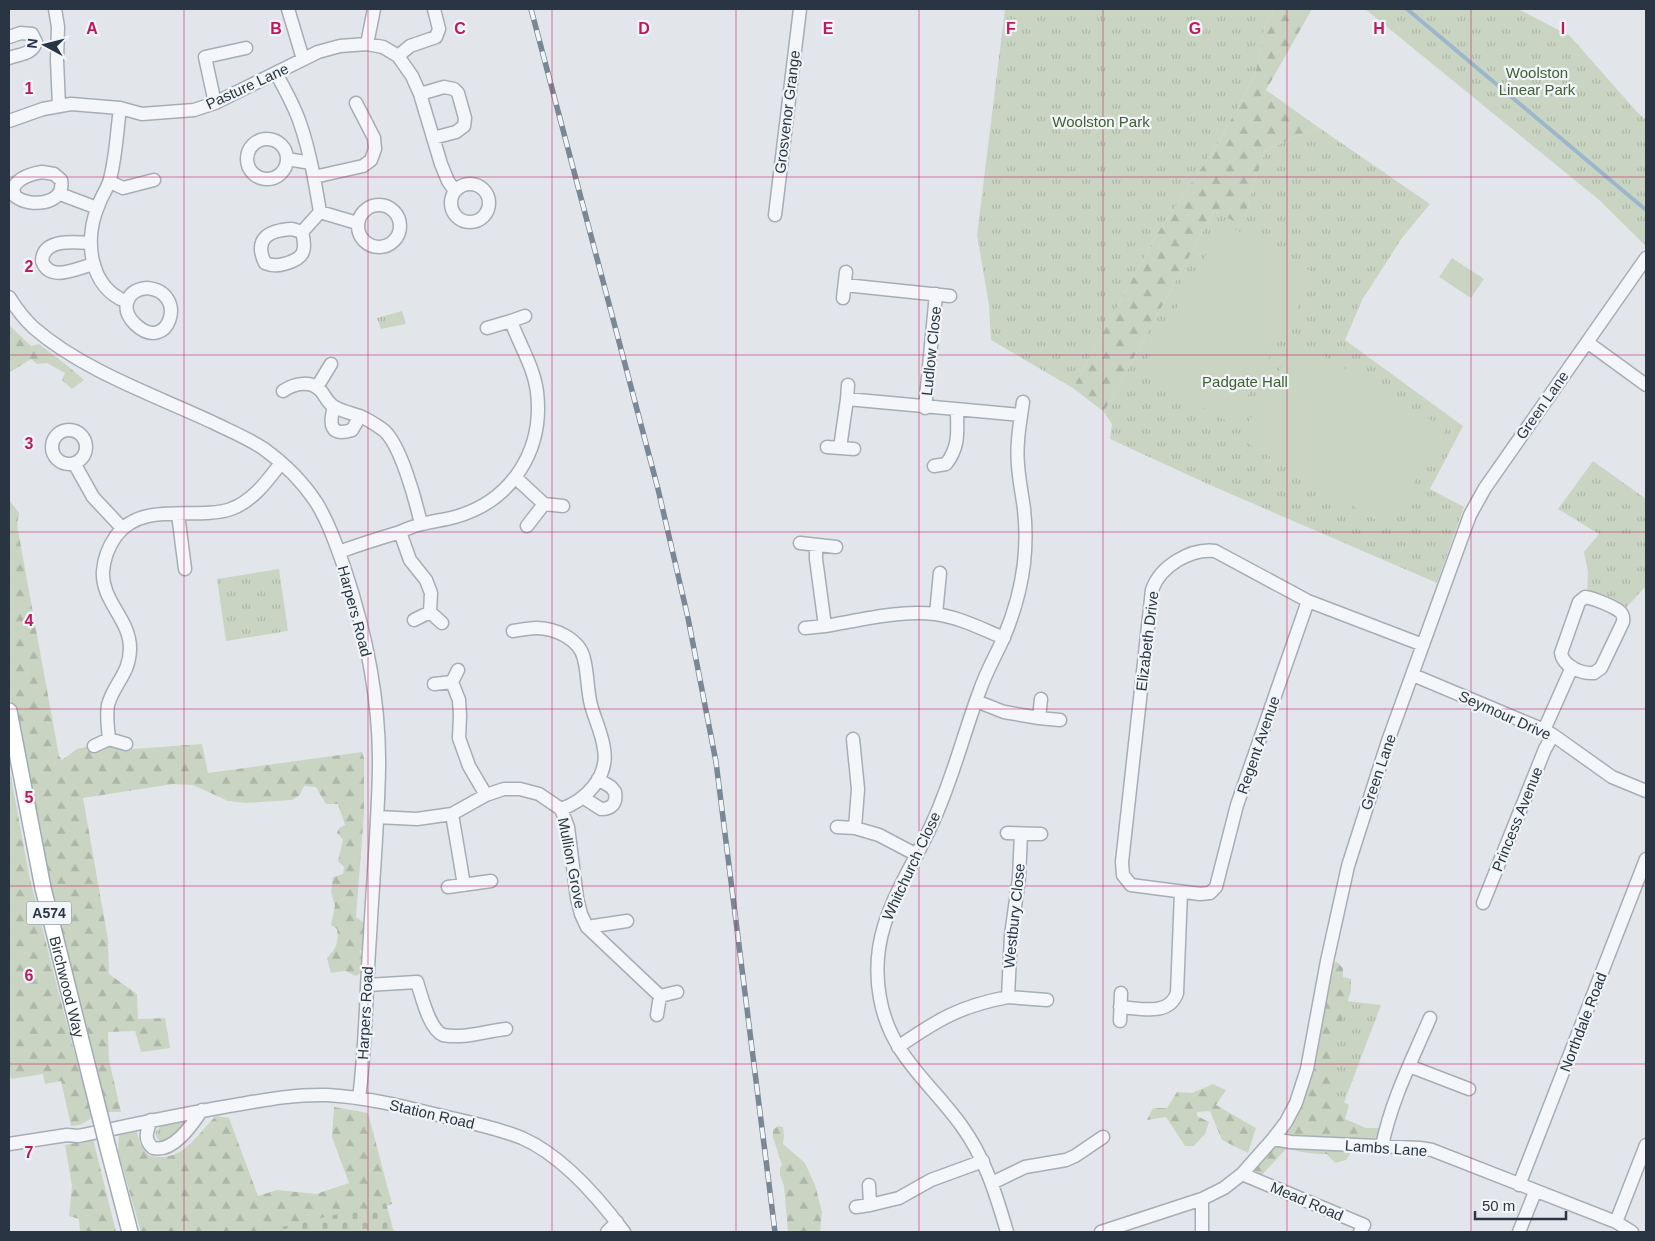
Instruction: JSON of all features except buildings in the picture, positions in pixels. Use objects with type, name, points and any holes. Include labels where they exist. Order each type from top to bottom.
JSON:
[{"type":"main road","name":"Birchwood Way","points":[[9,711],[43,888],[130,1232]]},
{"type":"street","points":[[55,9],[58,44],[59,106]]},
{"type":"street","points":[[288,9],[303,59]]},
{"type":"street","points":[[366,44],[374,9]]},
{"type":"street","points":[[434,9],[439,29],[436,38],[410,46],[398,56],[412,76],[420,94],[445,175],[455,192]]},
{"type":"street","name":"Grosvenor Grange","points":[[775,215],[800,9]]},
{"type":"street","points":[[9,36],[32,34],[36,42]]},
{"type":"street","points":[[36,42],[58,44]]},
{"type":"street","points":[[9,58],[32,50],[36,42]]},
{"type":"street","name":"Pasture Lane","points":[[9,121],[28,113],[59,106],[86,104],[120,108],[142,114],[176,113],[194,110],[215,103],[303,59],[340,46],[366,44],[383,48],[398,56]]},
{"type":"street","points":[[215,103],[205,57],[246,48]]},
{"type":"street","points":[[276,73],[300,122],[311,163],[320,212]]},
{"type":"street","points":[[420,94],[444,87],[454,89],[458,93],[465,118],[464,126],[456,132],[433,138]]},
{"type":"street","points":[[314,177],[363,166],[371,160],[375,149],[374,138],[356,103]]},
{"type":"street","points":[[120,108],[110,182],[97,208],[91,242],[94,264],[104,287],[115,296],[127,302]]},
{"type":"street","points":[[287,159],[311,163]]},
{"type":"street","points":[[110,182],[123,188],[154,180]]},
{"type":"street","points":[[60,194],[97,208]]},
{"type":"street","points":[[320,212],[357,223]]},
{"type":"street","points":[[302,232],[320,212]]},
{"type":"street","points":[[91,242],[73,242],[51,246],[44,252],[42,261],[46,269],[55,273],[94,264]]},
{"type":"street","name":"Green Lane","points":[[1101,1232],[1202,1199],[1224,1188],[1242,1174],[1286,1122],[1302,1087],[1307,1069],[1327,961],[1348,866],[1388,741],[1470,516],[1485,488],[1646,258]]},
{"type":"street","name":"Ludlow Close","points":[[845,285],[950,296]]},
{"type":"street","name":"Ludlow Close","points":[[925,408],[936,294]]},
{"type":"street","name":"Harpers Road","points":[[9,298],[33,327],[62,350],[81,361],[264,449],[297,478],[315,501],[327,522],[339,552],[362,629],[378,733],[377,817],[359,1098]]},
{"type":"street","points":[[487,328],[525,316]]},
{"type":"street","points":[[339,552],[421,524],[456,517],[481,507],[497,496],[516,478],[528,458],[536,434],[538,415],[537,391],[532,369],[511,321]]},
{"type":"street","points":[[1586,342],[1646,385]]},
{"type":"street","points":[[317,387],[331,364]]},
{"type":"street","points":[[283,391],[298,384],[309,384],[317,387],[334,407],[360,416],[384,430],[393,442],[409,481],[421,524]]},
{"type":"street","points":[[840,448],[848,385]]},
{"type":"street","name":"Ludlow Close","points":[[847,399],[925,408],[1021,415]]},
{"type":"street","name":"Whitchurch Close","points":[[1007,1232],[992,1183],[971,1140],[950,1110],[915,1072],[890,1033],[880,997],[878,953],[883,925],[942,799],[976,700],[1004,638],[1019,593],[1025,544],[1024,511],[1017,458],[1023,402]]},
{"type":"street","points":[[334,407],[331,423],[338,432],[352,430],[360,416]]},
{"type":"street","points":[[934,466],[946,464],[954,453],[957,434],[957,410]]},
{"type":"street","points":[[827,446],[854,449]]},
{"type":"street","points":[[74,463],[93,497],[122,528]]},
{"type":"street","points":[[108,739],[108,705],[125,674],[130,650],[126,628],[104,587],[103,572],[105,559],[111,543],[122,528],[140,518],[155,514],[220,511],[242,504],[252,497],[281,463]]},
{"type":"street","points":[[516,478],[544,504],[563,506]]},
{"type":"street","points":[[527,526],[544,504]]},
{"type":"street","points":[[178,514],[185,569]]},
{"type":"street","points":[[400,532],[410,560],[426,580],[431,593],[430,612]]},
{"type":"street","points":[[800,543],[836,547]]},
{"type":"street","points":[[816,545],[816,559],[825,626]]},
{"type":"street","name":"Elizabeth Drive","points":[[1181,892],[1131,885],[1125,879],[1122,862],[1152,590],[1155,581],[1167,567],[1197,551],[1215,551],[1308,602],[1423,645]]},
{"type":"street","points":[[936,614],[940,573]]},
{"type":"street","points":[[1589,598],[1619,611],[1623,622],[1598,672],[1589,674],[1572,667],[1565,662],[1561,653],[1579,602],[1582,599],[1589,598]]},
{"type":"street","name":"Regent Avenue","points":[[1181,892],[1205,894],[1213,890],[1218,882],[1237,805],[1308,602]]},
{"type":"street","points":[[414,620],[430,612]]},
{"type":"street","points":[[430,612],[442,623]]},
{"type":"street","points":[[805,628],[892,614],[936,614],[974,625],[1004,638]]},
{"type":"street","points":[[513,631],[537,628],[563,634],[578,646],[584,657],[591,704],[605,752],[604,765],[592,790],[584,798],[561,809]]},
{"type":"street","name":"Princess Avenue","points":[[1483,903],[1545,749],[1548,733],[1572,667]]},
{"type":"street","points":[[458,670],[452,682],[459,700],[458,738],[470,766],[486,795]]},
{"type":"street","name":"Seymour Drive","points":[[1413,675],[1548,733],[1612,777],[1646,791]]},
{"type":"street","points":[[434,684],[452,682]]},
{"type":"street","points":[[1039,718],[1041,699]]},
{"type":"street","points":[[976,700],[1004,712],[1060,720]]},
{"type":"street","points":[[94,746],[108,739],[126,744]]},
{"type":"street","points":[[853,739],[858,788],[855,828]]},
{"type":"street","points":[[584,798],[601,809],[611,807],[615,803],[615,792],[612,787],[598,779]]},
{"type":"street","name":"Mullion Grove","points":[[377,817],[417,819],[452,814],[486,795],[504,789],[520,789],[539,794],[561,809],[568,827],[577,898],[587,927],[660,996]]},
{"type":"street","points":[[452,814],[464,885]]},
{"type":"street","points":[[837,827],[855,828],[879,834],[917,854]]},
{"type":"street","points":[[1007,833],[1041,834]]},
{"type":"street","name":"Westbury Close","points":[[1008,997],[1011,935],[1019,878],[1021,834]]},
{"type":"street","name":"Northdale Road","points":[[1519,1185],[1646,859]]},
{"type":"street","points":[[448,887],[491,881]]},
{"type":"street","points":[[1120,1007],[1160,1009],[1171,1004],[1175,999],[1177,993],[1181,892]]},
{"type":"street","points":[[587,927],[627,920]]},
{"type":"street","points":[[367,985],[417,982],[432,1024],[439,1034],[443,1036],[475,1036],[487,1031],[506,1029]]},
{"type":"street","points":[[657,1015],[660,996],[678,992]]},
{"type":"street","points":[[1120,1020],[1121,993]]},
{"type":"street","points":[[898,1047],[932,1023],[980,1003],[1008,997],[1047,1000]]},
{"type":"street","points":[[1382,1146],[1387,1122],[1430,1018]]},
{"type":"street","points":[[1409,1066],[1469,1090]]},
{"type":"street","name":"Station Road","points":[[9,1144],[67,1135],[78,1136],[202,1110],[292,1096],[326,1095],[359,1098],[482,1126],[527,1141],[564,1165],[585,1186],[620,1227]]},
{"type":"street","points":[[151,1120],[146,1132],[147,1141],[153,1148],[162,1149],[172,1145],[193,1124],[202,1110]]},
{"type":"street","points":[[992,1183],[1026,1167],[1066,1160],[1075,1156],[1085,1142],[1103,1137]]},
{"type":"street","name":"Lambs Lane","points":[[1273,1139],[1291,1142],[1432,1150],[1535,1192],[1616,1222],[1632,1232]]},
{"type":"street","points":[[1616,1222],[1646,1145]]},
{"type":"street","points":[[856,1207],[899,1198],[931,1180],[982,1161]]},
{"type":"street","name":"Mead Road","points":[[1242,1174],[1364,1225],[1360,1232]]},
{"type":"street","points":[[869,1185],[870,1205]]},
{"type":"street","points":[[1519,1232],[1535,1192]]},
{"type":"street","points":[[1202,1199],[1202,1232]]},
{"type":"street","points":[[608,1232],[620,1227]]},
{"type":"green space","name":"Woolston Park","points":[[1005,9],[1275,9],[1265,25],[1255,75],[1219,142],[1157,234],[1073,388],[991,340],[989,305],[977,235]]},
{"type":"green space","points":[[1275,9],[1312,9],[1266,90],[1318,127],[1266,150],[1253,186],[1243,226],[1214,211],[1104,412],[1073,388],[1157,234],[1219,142],[1255,75],[1265,25]]},
{"type":"green space","name":"Woolston Linear Park","points":[[1365,9],[1518,9],[1570,36],[1646,120],[1646,246],[1598,199]]},
{"type":"green space","name":"Padgate Hall","points":[[1318,127],[1430,204],[1402,238],[1362,300],[1345,340],[1463,426],[1430,489],[1464,507],[1437,583],[1210,485],[1110,439],[1112,424],[1104,412],[1214,211],[1243,225],[1253,186],[1266,150]]},
{"type":"green space","points":[[1224,223],[1316,274],[1232,424],[1140,373]]},
{"type":"green space","points":[[1452,258],[1484,279],[1471,298],[1439,277]]},
{"type":"green space","points":[[402,311],[406,324],[381,329],[377,318]]},
{"type":"green space","points":[[9,325],[31,346],[39,344],[84,380],[72,389],[62,380],[65,373],[47,363],[37,364],[31,359],[9,373]]},
{"type":"green space","points":[[1297,340],[1446,429],[1388,527],[1239,438]]},
{"type":"green space","points":[[1593,461],[1646,499],[1646,586],[1624,610],[1587,592],[1588,572],[1584,552],[1599,534],[1558,509]]},
{"type":"green space","points":[[9,495],[10,501],[19,513],[17,525],[59,756],[62,760],[77,749],[104,743],[133,749],[202,744],[208,773],[362,752],[364,758],[364,813],[356,917],[367,925],[366,945],[360,951],[363,960],[362,972],[356,976],[345,971],[331,973],[327,958],[335,948],[338,938],[337,929],[331,925],[335,906],[331,892],[333,877],[343,874],[344,867],[338,861],[343,840],[337,833],[339,828],[345,825],[338,804],[326,804],[316,787],[304,786],[300,795],[292,800],[246,803],[228,801],[193,785],[173,784],[83,798],[108,940],[109,974],[137,994],[138,1019],[165,1018],[170,1048],[141,1052],[135,1031],[108,1032],[109,1060],[121,1112],[108,1112],[58,932],[23,774],[9,692]]},
{"type":"green space","points":[[279,569],[288,631],[226,641],[217,579]]},
{"type":"green space","points":[[9,766],[29,875],[92,1118],[80,1125],[71,1126],[61,1081],[45,1084],[43,1074],[11,1079],[9,1069]]},
{"type":"green space","points":[[1337,962],[1343,968],[1343,977],[1351,979],[1351,990],[1335,1044],[1338,1061],[1334,1072],[1338,1085],[1333,1096],[1349,1105],[1345,1119],[1366,1128],[1383,1128],[1380,1144],[1352,1151],[1346,1160],[1335,1163],[1327,1154],[1286,1149],[1261,1176],[1250,1169],[1287,1131],[1325,965]]},
{"type":"green space","points":[[1330,999],[1381,1005],[1334,1129],[1305,1105]]},
{"type":"green space","points":[[1213,1084],[1226,1090],[1216,1105],[1256,1128],[1248,1153],[1222,1140],[1210,1111],[1197,1112],[1197,1116],[1209,1122],[1205,1134],[1194,1146],[1185,1146],[1166,1117],[1147,1120],[1153,1108],[1167,1108],[1177,1092],[1192,1093]]},
{"type":"green space","points":[[334,1107],[368,1113],[392,1204],[304,1232],[141,1232],[118,1151],[119,1133],[136,1129],[140,1144],[148,1155],[170,1156],[187,1147],[216,1116],[229,1118],[258,1196],[277,1190],[316,1194],[349,1183],[332,1137]]},
{"type":"green space","points":[[186,1120],[186,1123],[166,1141],[162,1142],[157,1138],[156,1131],[162,1125]]},
{"type":"green space","points":[[778,1126],[783,1127],[783,1144],[805,1163],[815,1185],[822,1212],[820,1232],[788,1232],[784,1186],[780,1175],[782,1165],[773,1137],[773,1130]]},
{"type":"green space","points":[[93,1139],[116,1232],[80,1232],[79,1219],[69,1216],[72,1186],[65,1145]]},
{"type":"green space","points":[[386,1203],[394,1232],[260,1232]]},
{"type":"waterway","points":[[1407,9],[1646,210]]},
{"type":"railway","points":[[531,9],[658,489],[688,618],[716,762],[775,1232]]}]
